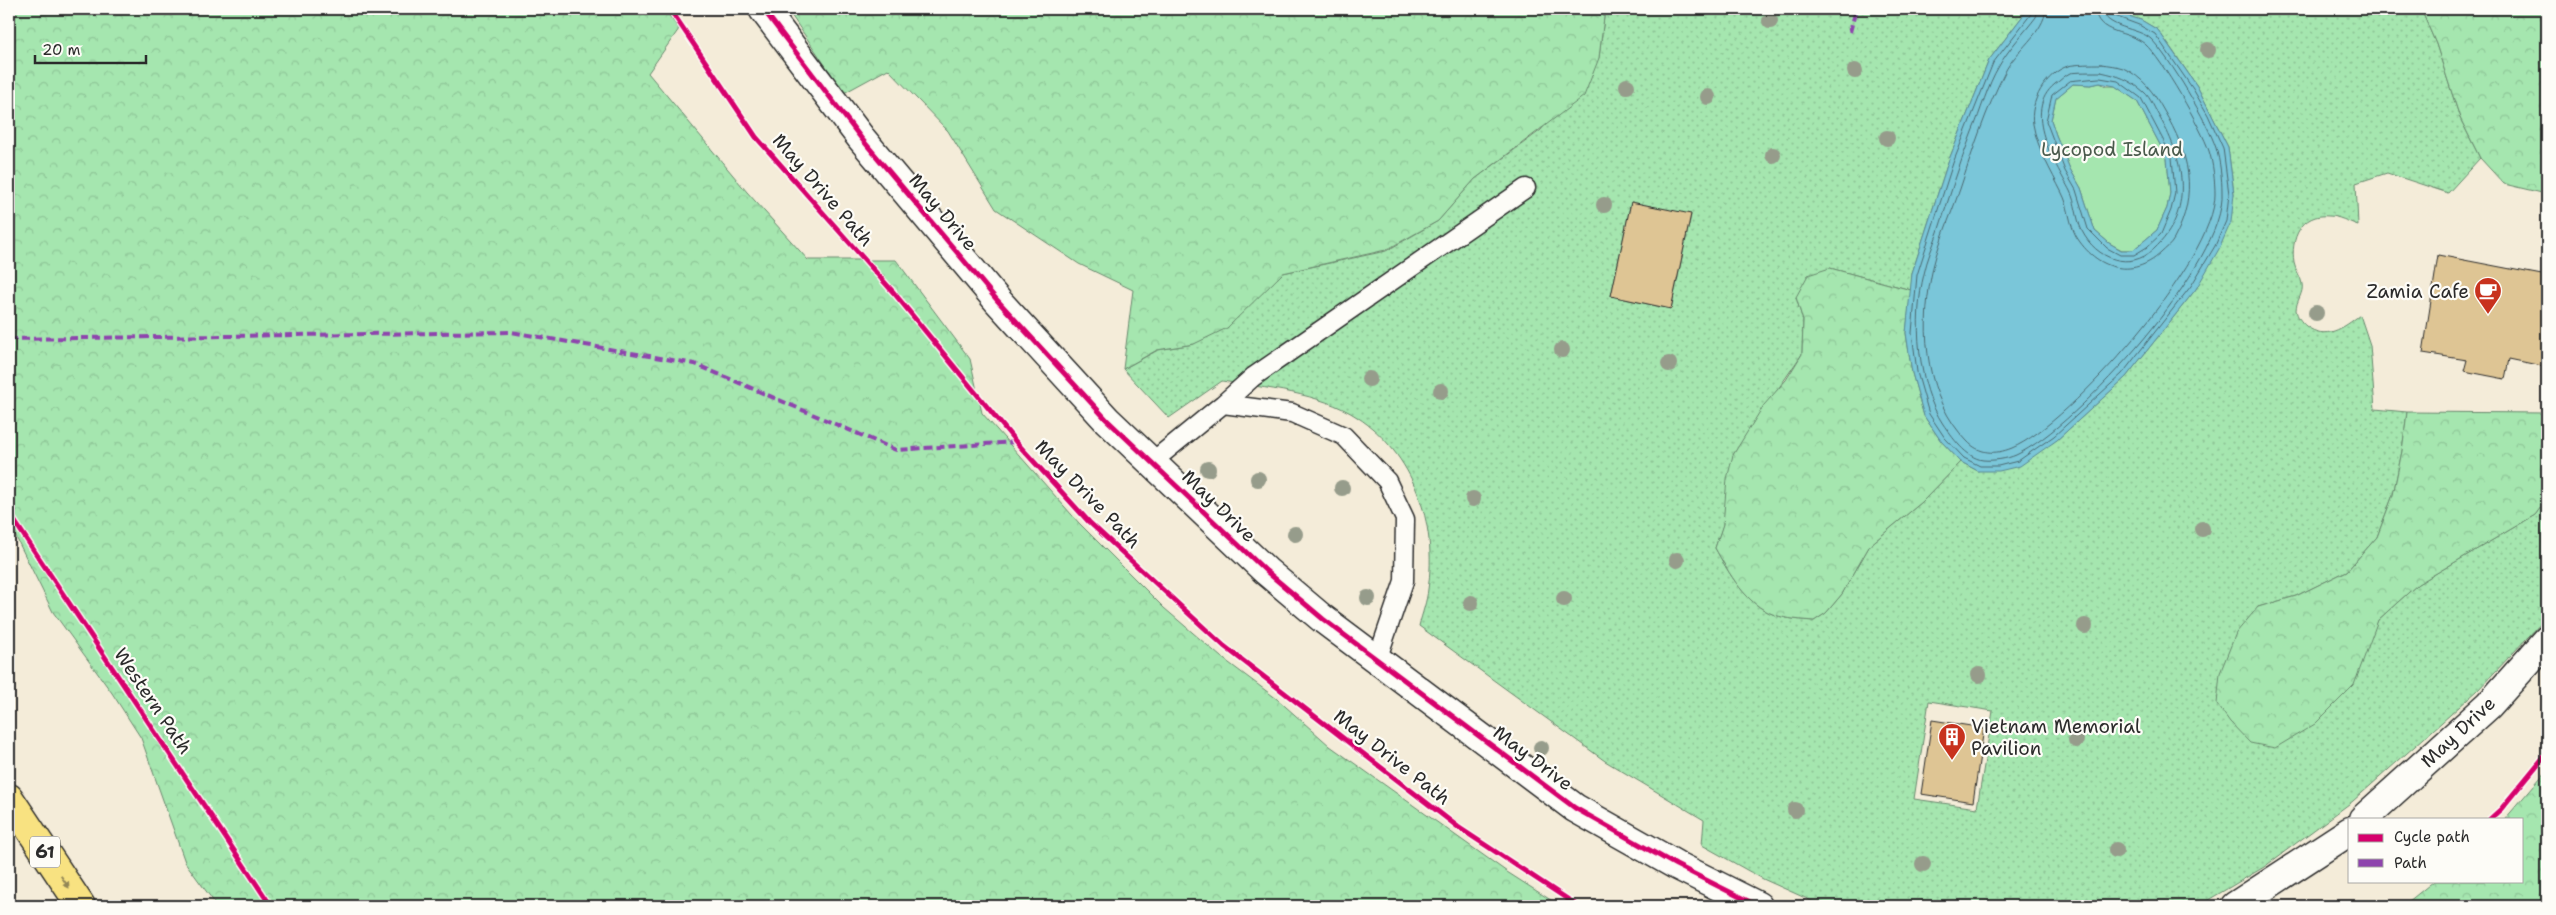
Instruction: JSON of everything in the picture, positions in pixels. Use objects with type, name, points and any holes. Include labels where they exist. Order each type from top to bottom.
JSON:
[{"type":"main road","name":"61","points":[[9,798],[81,906]]},
{"type":"street","name":"May Drive","points":[[764,9],[861,138],[997,300],[1107,420],[1266,571],[1377,660],[1575,808],[1676,866],[1758,906]]},
{"type":"street","name":"May Drive","points":[[2364,818],[2489,705],[2547,640]]},
{"type":"street","points":[[2235,906],[2348,831]]},
{"type":"lane","points":[[1152,462],[1253,377],[1291,349],[1526,188]]},
{"type":"lane","points":[[1223,404],[1292,413],[1344,436],[1387,481],[1405,519],[1404,581],[1377,660]]},
{"type":"green space","points":[[9,9],[664,9],[679,29],[648,73],[747,192],[808,260],[896,260],[970,359],[982,413],[1079,523],[1164,608],[1221,657],[1277,699],[1330,746],[1507,872],[1560,906],[217,906],[185,862],[141,738],[112,693],[53,612],[9,523]]},
{"type":"green space","points":[[787,9],[1605,9],[1599,58],[1584,96],[1475,179],[1438,221],[1386,250],[1283,273],[1227,328],[1194,344],[1157,350],[1123,369],[1133,290],[1079,264],[996,209],[948,131],[888,69],[844,93]]},
{"type":"green space","points":[[1605,9],[2028,9],[1989,60],[1948,162],[1912,273],[1911,290],[1830,268],[1796,297],[1803,321],[1802,354],[1733,455],[1723,525],[1715,548],[1739,587],[1755,604],[1775,615],[1814,621],[1826,613],[1842,594],[1870,545],[1922,502],[1961,462],[1978,471],[2057,440],[2126,377],[2196,289],[2234,194],[2228,147],[2197,86],[2158,30],[2141,20],[2106,9],[2421,9],[2436,44],[2460,118],[2480,158],[2448,193],[2387,173],[2356,183],[2358,225],[2332,216],[2319,216],[2311,219],[2300,229],[2296,237],[2293,254],[2295,266],[2302,284],[2302,291],[2296,310],[2301,321],[2313,330],[2327,333],[2341,328],[2360,315],[2370,345],[2375,409],[2407,412],[2402,451],[2393,495],[2377,537],[2347,571],[2296,596],[2258,607],[2368,643],[2378,620],[2418,584],[2535,515],[2547,499],[2547,617],[2477,691],[2353,801],[2264,867],[2198,906],[1823,906],[1763,879],[1702,845],[1704,820],[1605,761],[1419,626],[1426,603],[1430,564],[1425,516],[1407,470],[1377,432],[1357,417],[1327,402],[1274,389],[1222,381],[1169,418],[1123,369],[1158,350],[1194,344],[1283,273],[1386,251],[1438,221],[1475,179],[1541,130],[1599,58]],"holes":[[[1631,202],[1691,215],[1671,309],[1611,296]],[[1929,701],[1993,711],[1977,808],[1914,799]]]},
{"type":"green space","points":[[2421,9],[2547,9],[2547,191],[2542,193],[2504,184],[2480,158],[2460,118],[2436,44]]},
{"type":"green space","name":"Lycopod Island","points":[[2100,83],[2106,86],[2115,86],[2137,101],[2167,158],[2170,193],[2167,208],[2157,230],[2133,250],[2122,250],[2109,243],[2095,231],[2081,188],[2070,169],[2051,120],[2056,98],[2073,84],[2091,85]]},
{"type":"green space","points":[[1830,268],[1911,290],[1906,333],[1912,373],[1924,416],[1941,441],[1961,462],[1922,502],[1870,545],[1842,594],[1826,613],[1814,621],[1775,615],[1755,604],[1739,587],[1715,548],[1723,524],[1727,479],[1733,455],[1764,405],[1786,380],[1802,354],[1803,321],[1796,297],[1808,275]]},
{"type":"green space","points":[[2407,412],[2547,413],[2547,499],[2535,515],[2418,584],[2378,620],[2354,685],[2315,724],[2275,748],[2250,743],[2230,722],[2217,704],[2220,673],[2236,633],[2258,607],[2296,596],[2347,571],[2377,537],[2393,495],[2402,451]]},
{"type":"green space","points":[[2547,770],[2547,906],[2403,906],[2433,882],[2524,882],[2524,818],[2506,818]]},
{"type":"water","points":[[2028,9],[2106,9],[2141,20],[2158,30],[2197,86],[2228,147],[2234,194],[2231,222],[2219,249],[2196,289],[2126,377],[2057,440],[2020,466],[1999,471],[1978,471],[1961,462],[1941,441],[1924,416],[1912,373],[1906,333],[1912,273],[1948,162],[1989,60]],"holes":[[[2100,83],[2115,86],[2137,101],[2167,158],[2170,193],[2167,208],[2157,230],[2133,250],[2121,250],[2095,231],[2081,188],[2070,169],[2051,120],[2056,98],[2073,84],[2091,85]]]},
{"type":"building","points":[[1631,202],[1691,214],[1671,309],[1611,296]]},
{"type":"building","name":"Zamia Cafe","points":[[2438,255],[2547,276],[2547,367],[2509,359],[2505,379],[2464,371],[2467,360],[2423,353]]},
{"type":"building","name":"Vietnam Memorial Pavilion","points":[[1932,720],[1984,728],[1973,802],[1921,794]]},
{"type":"marked path","points":[[1850,32],[1856,9]]},
{"type":"marked path","points":[[9,339],[511,332],[695,364],[896,450],[1016,442]]},
{"type":"cycle path","name":"May Drive Path","points":[[670,9],[756,137],[894,293],[1016,442],[1089,522],[1224,646],[1458,827],[1578,906]]},
{"type":"cycle path","points":[[763,9],[861,138],[997,300],[1107,420],[1266,571],[1323,619],[1575,808],[1676,865],[1758,906]]},
{"type":"cycle path","name":"Western Path","points":[[9,513],[271,906]]},
{"type":"cycle path","points":[[2491,818],[2501,809],[2547,753]]},
{"type":"place","name":"Zamia Cafe","points":[[2488,315]]},
{"type":"place","name":"Vietnam Memorial Pavilion","points":[[1952,761]]}]
